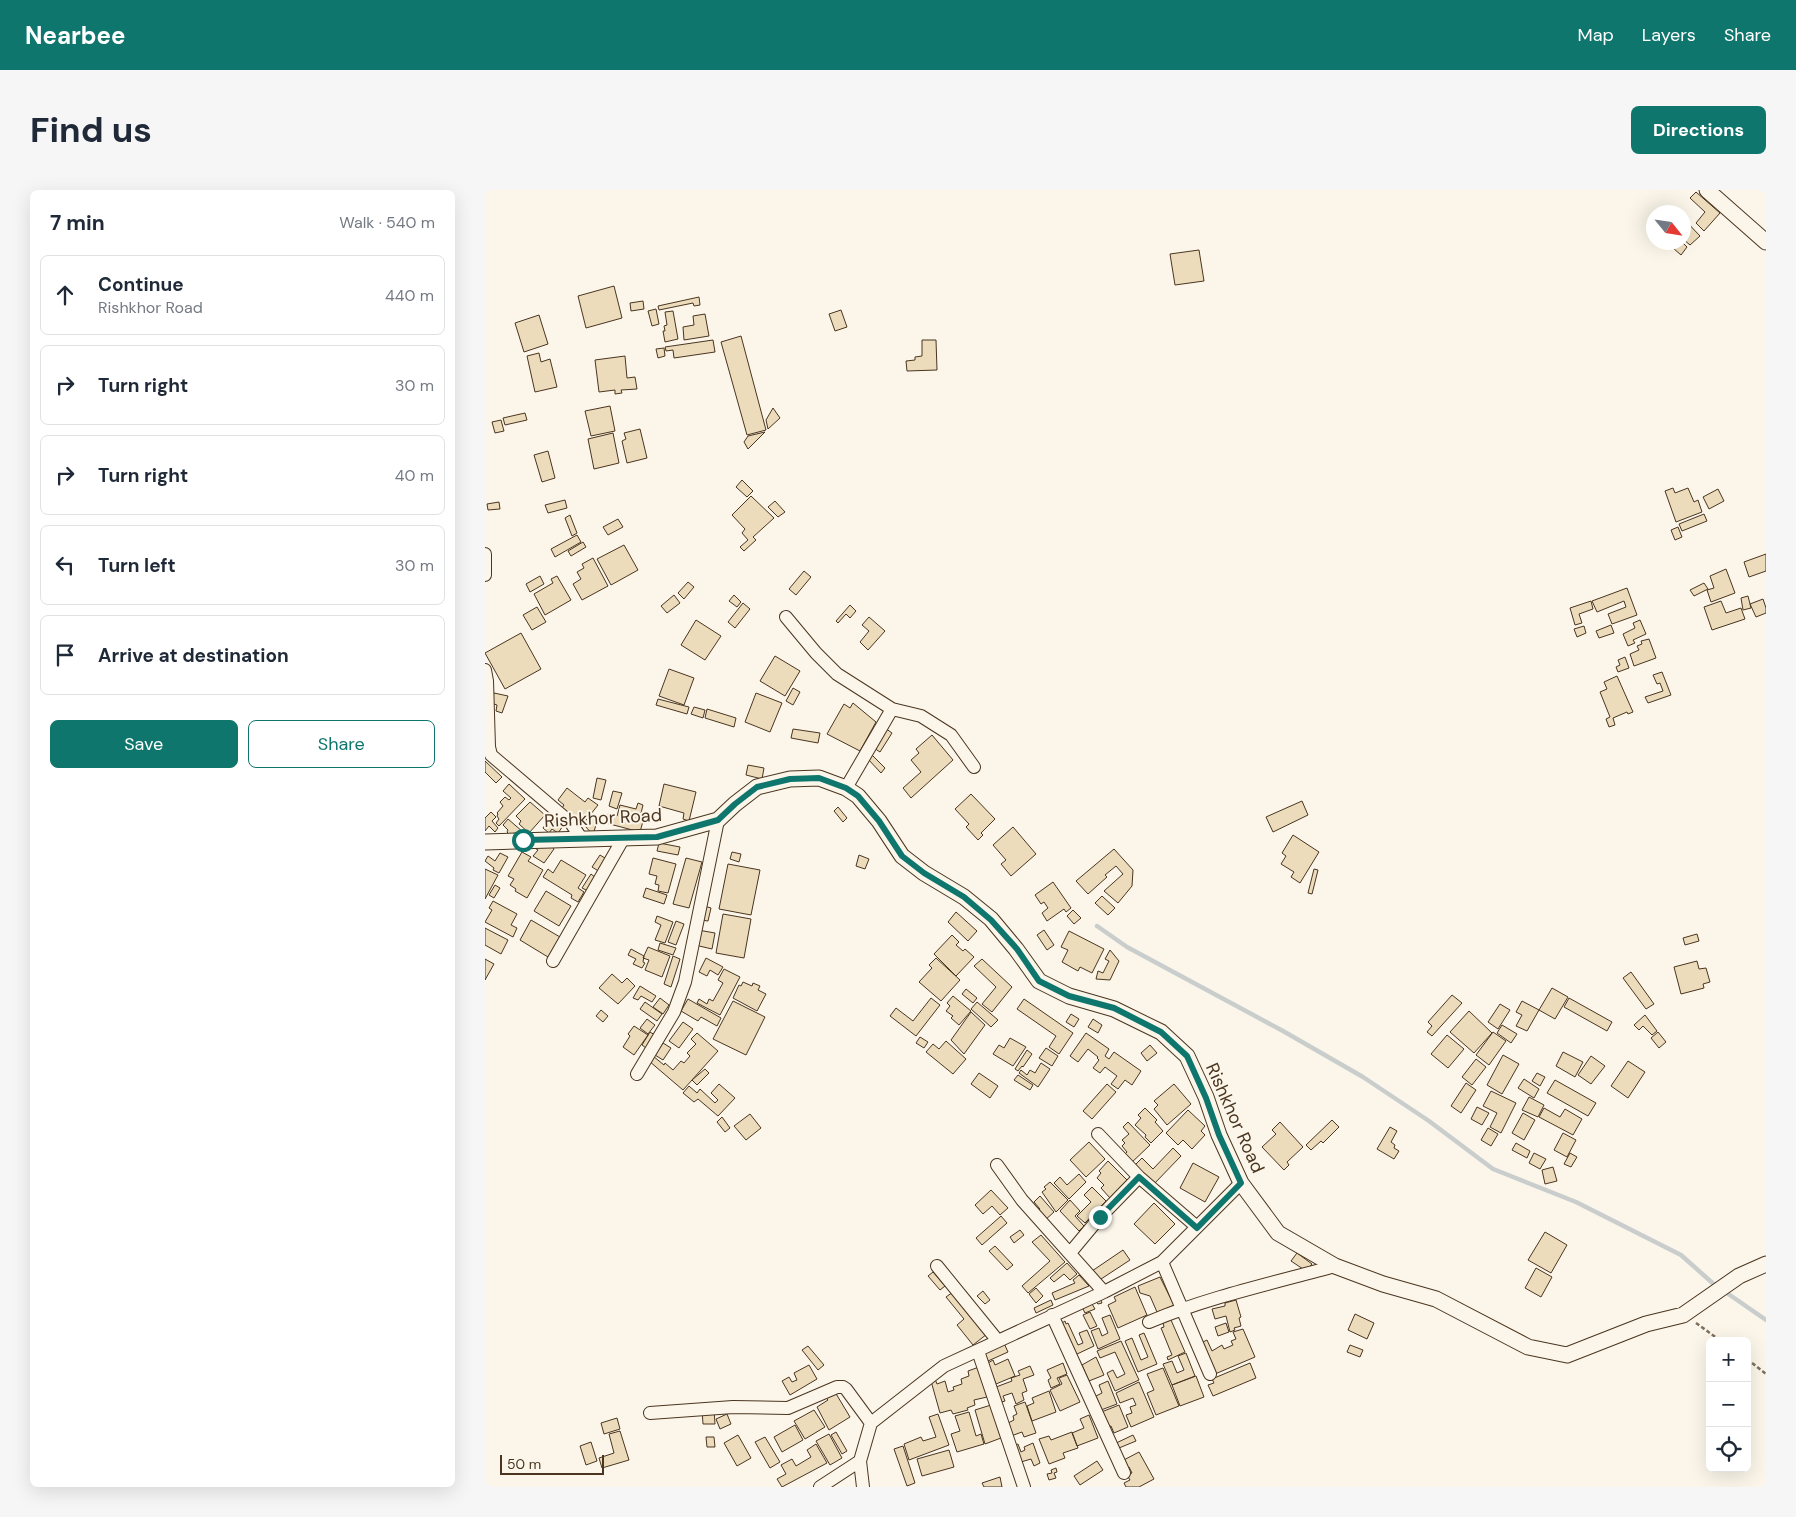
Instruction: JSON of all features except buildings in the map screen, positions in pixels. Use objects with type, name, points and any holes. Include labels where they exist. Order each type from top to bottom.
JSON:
[{"type":"street","points":[[1707,190],[1766,242]]},
{"type":"street","points":[[485,554],[485,575]]},
{"type":"street","points":[[786,617],[816,653],[837,674],[892,709],[921,716],[951,735],[973,767]]},
{"type":"street","points":[[485,670],[491,755],[571,823],[581,838]]},
{"type":"street","points":[[846,788],[892,709]]},
{"type":"street","name":"Rishkhor Road","points":[[485,842],[657,837],[718,820],[757,787],[790,779],[819,778],[846,788],[858,796],[879,821],[902,856],[924,873],[964,897],[991,920],[1017,949],[1039,981],[1069,996],[1114,1008],[1154,1028],[1187,1056],[1241,1183],[1278,1233],[1335,1266],[1383,1284],[1436,1300],[1528,1347],[1567,1355],[1646,1324],[1683,1315],[1739,1276],[1766,1264]]},
{"type":"street","points":[[637,1074],[674,1012],[685,982],[718,820]]},
{"type":"street","points":[[553,961],[623,839]]},
{"type":"street","points":[[1098,1134],[1139,1177],[1197,1228]]},
{"type":"street","points":[[997,1165],[1022,1200],[1104,1292]]},
{"type":"street","points":[[1070,1253],[1100,1217],[1139,1177]]},
{"type":"street","points":[[863,1487],[860,1461],[871,1422],[944,1366],[1104,1292],[1162,1262],[1241,1183]]},
{"type":"street","points":[[1162,1262],[1210,1374]]},
{"type":"street","points":[[937,1266],[998,1341]]},
{"type":"street","points":[[1149,1322],[1182,1308],[1335,1266]]},
{"type":"street","points":[[1052,1316],[1123,1473]]},
{"type":"street","points":[[978,1351],[1024,1487]]},
{"type":"street","points":[[650,1413],[733,1407],[788,1408],[837,1387],[843,1387],[871,1422]]},
{"type":"street","points":[[820,1487],[860,1461]]},
{"type":"path","points":[[1683,1315],[1715,1337]]},
{"type":"path","points":[[1751,1362],[1766,1374]]},
{"type":"waterway","points":[[1097,926],[1127,947],[1283,1031],[1363,1077],[1429,1121],[1493,1169],[1576,1202],[1681,1255],[1717,1287]]},
{"type":"waterway","points":[[1724,1291],[1766,1320]]},
{"type":"route","points":[[523,840],[657,837],[718,820],[757,787],[790,779],[819,778],[846,788],[858,796],[879,821],[902,856],[924,873],[964,897],[991,920],[1017,949],[1039,981],[1069,996],[1114,1008],[1161,1032],[1187,1056],[1241,1183],[1197,1228],[1139,1177],[1100,1217]]}]
